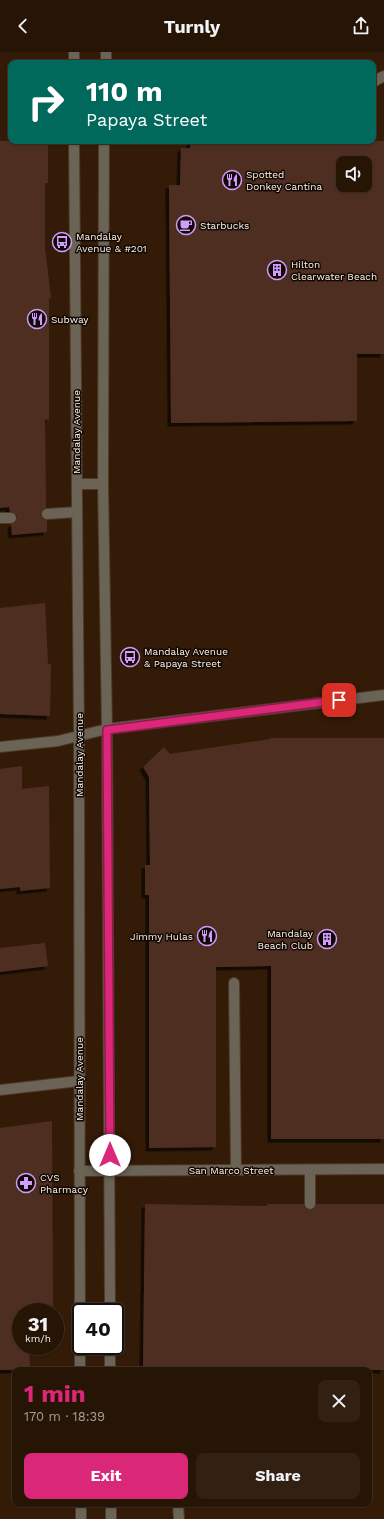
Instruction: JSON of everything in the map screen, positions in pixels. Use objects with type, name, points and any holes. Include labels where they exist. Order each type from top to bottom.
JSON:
[{"type":"street","name":"Mandalay Avenue","points":[[74,144],[79,736],[80,1367]]},
{"type":"street","points":[[104,144],[103,484],[107,730],[110,1303]]},
{"type":"street","points":[[77,484],[103,484]]},
{"type":"street","points":[[46,514],[77,512]]},
{"type":"street","points":[[0,518],[10,518]]},
{"type":"street","points":[[0,747],[58,741],[107,730],[384,695]]},
{"type":"street","points":[[234,983],[236,1170]]},
{"type":"street","points":[[0,1090],[79,1081]]},
{"type":"street","name":"San Marco Street","points":[[79,1171],[384,1169]]},
{"type":"street","points":[[310,1170],[310,1204]]},
{"type":"street","points":[[110,1355],[110,1367]]},
{"type":"street","points":[[81,1507],[82,1519]]},
{"type":"street","points":[[110,1507],[111,1519]]},
{"type":"street","points":[[178,1507],[178,1519]]},
{"type":"building","points":[[0,141],[8,141],[8,144],[48,144],[48,183],[45,183],[45,248],[51,298],[49,298],[49,419],[45,420],[46,508],[43,509],[41,514],[42,518],[47,520],[47,532],[12,535],[11,524],[16,522],[17,515],[10,512],[9,507],[0,508]]},
{"type":"building","name":"Hilton Clearwater Beach","points":[[376,141],[384,141],[384,354],[357,354],[357,421],[171,423],[169,185],[180,185],[181,148],[190,148],[190,144],[376,144]]},
{"type":"building","points":[[45,603],[48,664],[51,664],[50,716],[0,714],[0,608]]},
{"type":"building","points":[[270,738],[384,738],[384,1139],[271,1139],[271,966],[216,967],[216,1147],[149,1148],[149,895],[145,895],[145,865],[150,865],[149,777],[143,767],[164,747],[170,754]]},
{"type":"building","points":[[22,766],[22,789],[49,786],[50,888],[20,891],[20,887],[0,889],[0,769]]},
{"type":"building","points":[[45,943],[48,966],[0,972],[0,948]]},
{"type":"building","points":[[52,1121],[53,1303],[12,1303],[12,1355],[29,1355],[30,1367],[12,1367],[12,1370],[0,1370],[0,1128]]},
{"type":"building","points":[[145,1204],[267,1206],[267,1204],[304,1204],[305,1208],[310,1210],[314,1209],[316,1204],[384,1204],[384,1370],[372,1370],[372,1367],[143,1367]]},
{"type":"place","name":"Spotted Donkey Cantina","points":[[232,180]]},
{"type":"place","name":"Starbucks","points":[[186,225]]},
{"type":"place","name":"Mandalay Avenue & #201","points":[[62,242]]},
{"type":"place","name":"Hilton Clearwater Beach","points":[[277,270]]},
{"type":"place","name":"Subway","points":[[37,319]]},
{"type":"place","name":"Mandalay Avenue & Papaya Street","points":[[130,657]]},
{"type":"place","name":"Jimmy Hulas","points":[[207,936]]},
{"type":"place","name":"Mandalay Beach Club","points":[[327,939]]},
{"type":"place","name":"CVS Pharmacy","points":[[26,1183]]},
{"type":"route","points":[[110,1155],[107,730],[144,724],[339,700]]}]
